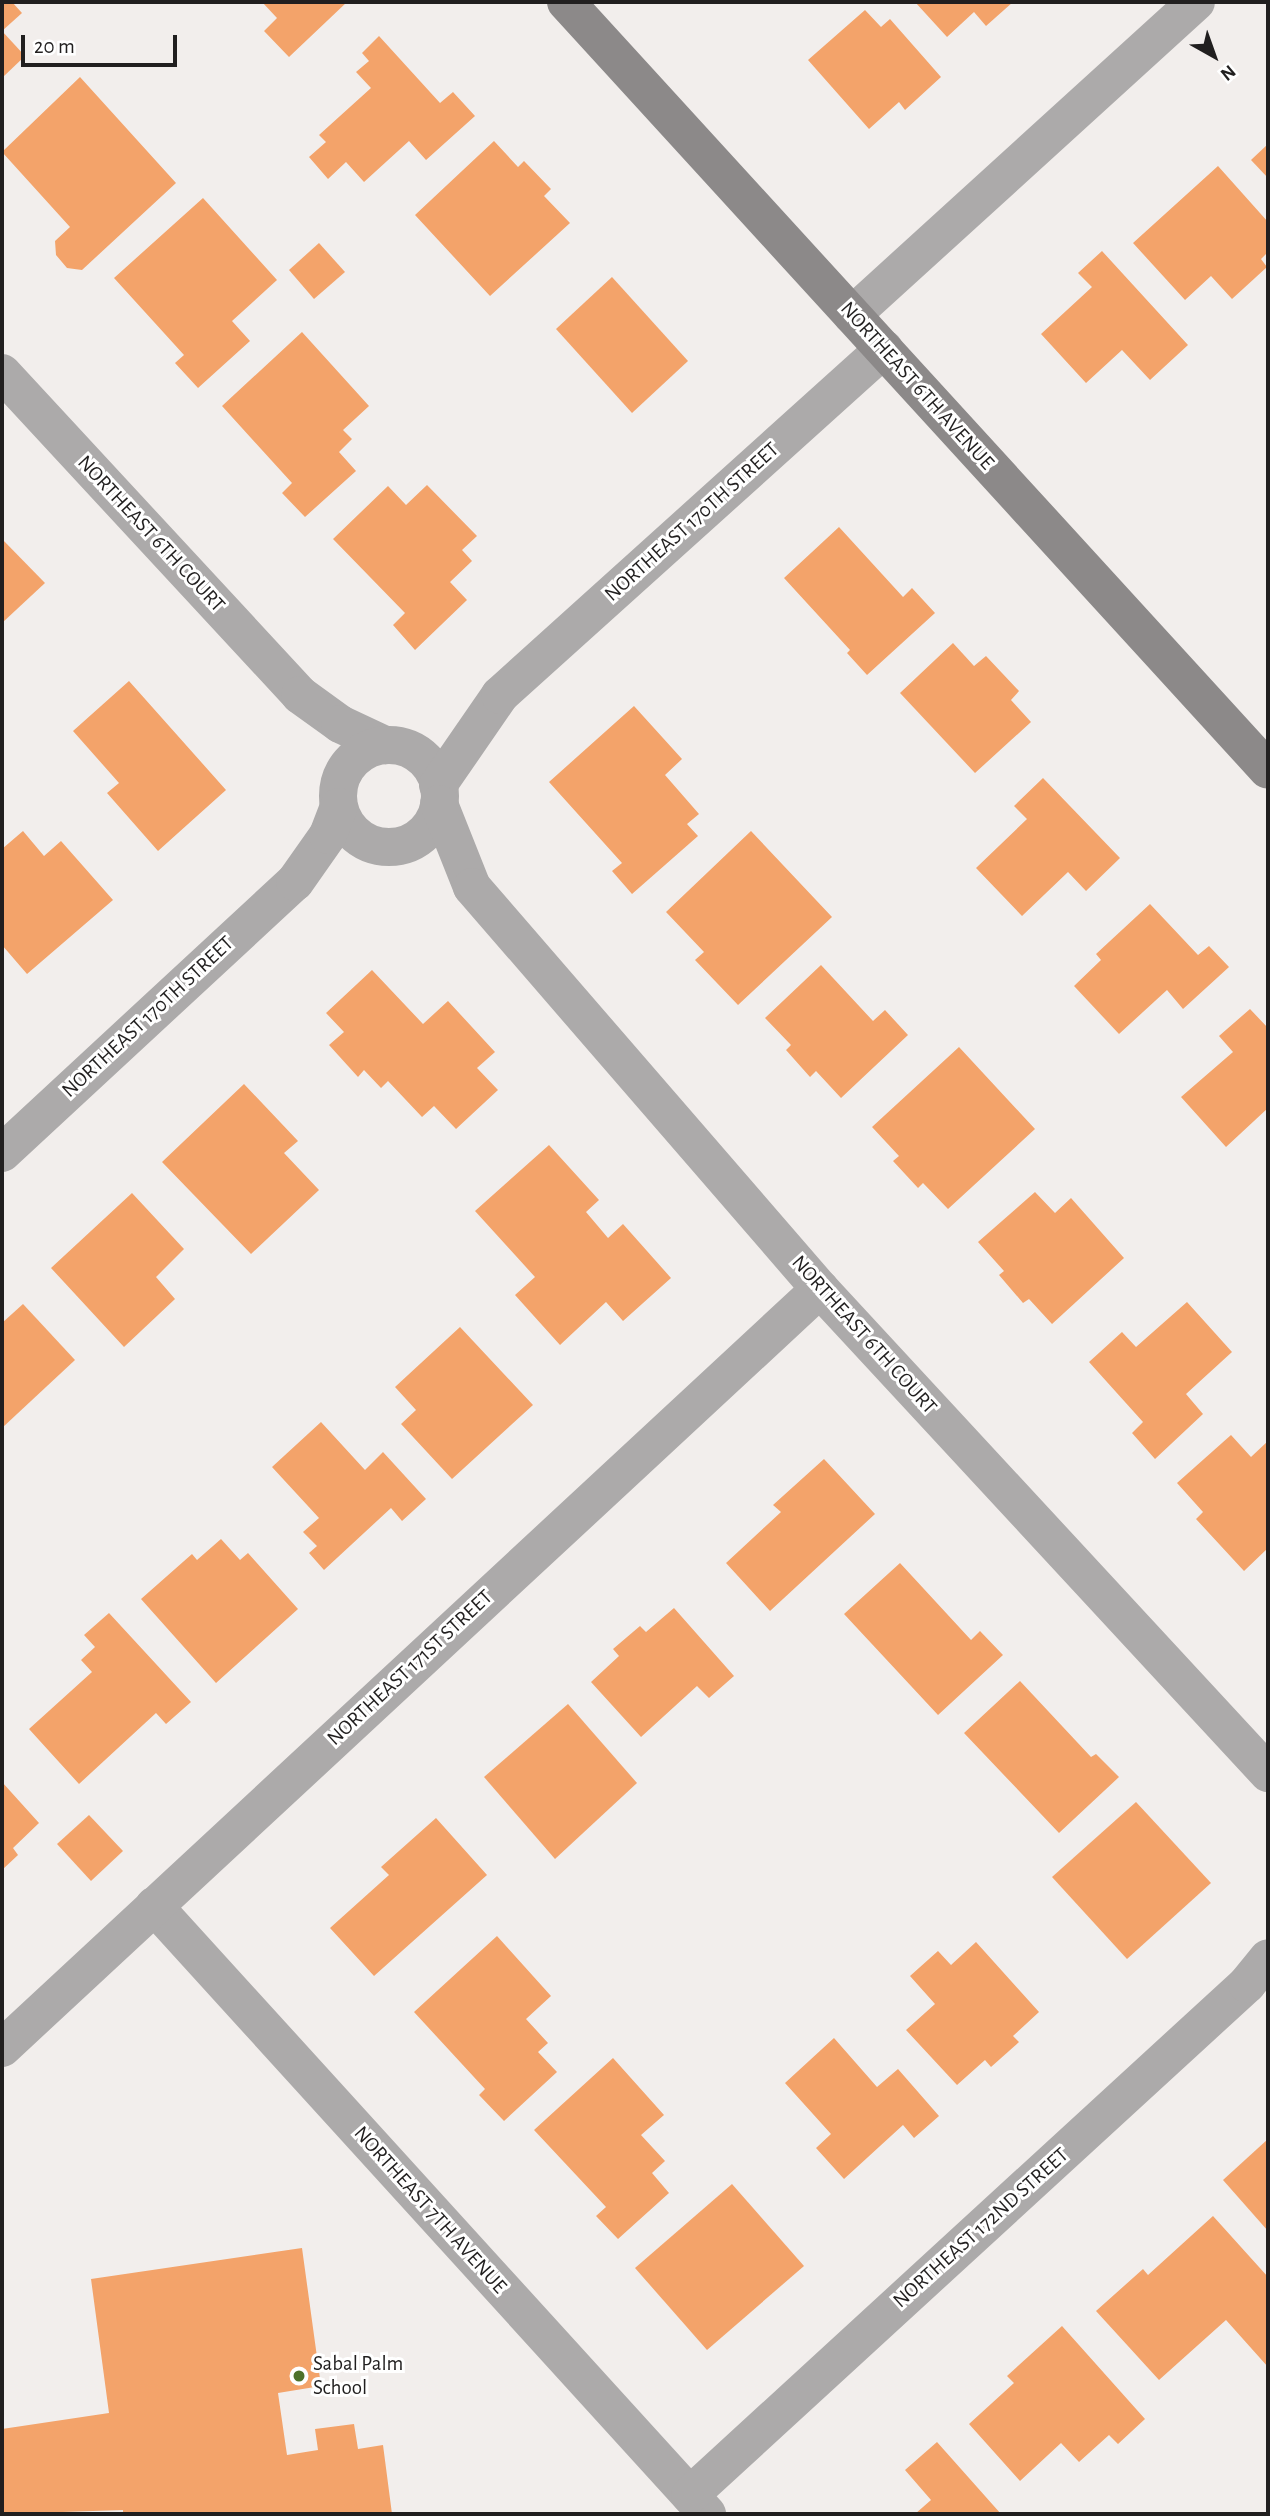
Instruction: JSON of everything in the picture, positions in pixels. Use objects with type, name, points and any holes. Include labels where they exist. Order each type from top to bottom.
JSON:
[{"type":"main road","name":"NORTHEAST 6TH AVENUE","points":[[566,2],[1268,770]]},
{"type":"street","points":[[852,315],[1196,2]]},
{"type":"street","name":"NORTHEAST 170TH STREET","points":[[438,794],[500,695],[884,349]]},
{"type":"street","name":"NORTHEAST 6TH COURT","points":[[2,373],[300,695],[340,724],[395,746]]},
{"type":"street","name":"NORTHEAST 6TH COURT","points":[[300,695],[324,737],[339,796]]},
{"type":"street","name":"NORTHEAST 170TH STREET","points":[[395,746],[500,695]]},
{"type":"street","points":[[395,746],[426,761],[438,794],[425,831],[384,845],[351,831],[339,796],[357,756],[395,746]]},
{"type":"street","name":"NORTHEAST 6TH COURT","points":[[438,794],[472,887],[820,1289],[1268,1773]]},
{"type":"street","name":"NORTHEAST 170TH STREET","points":[[2,1153],[295,882],[328,835],[339,796]]},
{"type":"street","name":"NORTHEAST 170TH STREET","points":[[295,882],[384,845]]},
{"type":"street","name":"NORTHEAST 6TH COURT","points":[[384,845],[472,887]]},
{"type":"street","name":"NORTHEAST 171ST STREET","points":[[2,2048],[820,1289]]},
{"type":"street","name":"NORTHEAST 7TH AVENUE","points":[[154,1906],[698,2505]]},
{"type":"street","name":"NORTHEAST 172ND STREET","points":[[698,2505],[1247,1984],[1268,1958]]},
{"type":"building","points":[[2,2],[12,2],[22,13],[2,31]]},
{"type":"building","points":[[262,2],[347,2],[289,57],[264,31],[277,18]]},
{"type":"building","points":[[915,2],[1013,2],[986,26],[974,12],[947,37]]},
{"type":"building","points":[[865,10],[881,27],[890,19],[941,77],[905,110],[899,102],[869,129],[808,60]]},
{"type":"building","points":[[2,31],[25,56],[2,78]]},
{"type":"building","points":[[379,36],[440,103],[453,92],[475,116],[426,160],[409,141],[364,182],[346,162],[328,179],[309,157],[326,142],[319,135],[371,88],[356,72],[369,61],[362,53]]},
{"type":"building","points":[[80,77],[176,183],[82,270],[67,268],[56,255],[55,241],[70,227],[2,152]]},
{"type":"building","points":[[494,141],[518,167],[524,161],[551,189],[544,196],[570,223],[490,296],[415,215]]},
{"type":"building","points":[[1268,144],[1268,178],[1251,160]]},
{"type":"building","points":[[1218,166],[1268,222],[1268,252],[1261,259],[1267,267],[1232,299],[1211,276],[1185,300],[1133,243]]},
{"type":"building","points":[[203,198],[277,280],[232,321],[250,341],[198,388],[175,363],[184,355],[114,278]]},
{"type":"building","points":[[319,243],[345,272],[314,299],[289,270]]},
{"type":"building","points":[[1102,251],[1188,345],[1150,380],[1122,350],[1086,383],[1041,334],[1092,287],[1078,273]]},
{"type":"building","points":[[612,277],[688,361],[632,413],[556,329]]},
{"type":"building","points":[[302,332],[369,406],[343,430],[352,439],[339,452],[356,471],[305,517],[282,493],[292,483],[222,406]]},
{"type":"building","points":[[427,485],[477,536],[462,550],[472,561],[450,582],[467,600],[415,650],[393,625],[405,613],[333,539],[388,486],[406,505]]},
{"type":"building","points":[[839,527],[903,597],[912,588],[935,613],[867,675],[847,653],[850,650],[784,578]]},
{"type":"building","points":[[2,539],[45,583],[2,623]]},
{"type":"building","points":[[953,643],[974,666],[986,656],[1019,691],[1011,700],[1031,722],[975,773],[900,693]]},
{"type":"building","points":[[129,681],[226,790],[158,851],[107,793],[119,783],[73,731]]},
{"type":"building","points":[[634,706],[682,759],[665,775],[699,814],[687,824],[698,836],[632,894],[612,871],[622,863],[549,782]]},
{"type":"building","points":[[1043,778],[1120,858],[1086,891],[1068,872],[1022,916],[976,868],[1027,819],[1014,806]]},
{"type":"building","points":[[23,831],[44,856],[61,841],[113,900],[27,974],[2,945],[2,849]]},
{"type":"building","points":[[751,831],[832,917],[738,1005],[695,960],[704,952],[666,912]]},
{"type":"building","points":[[1150,904],[1198,955],[1209,946],[1229,967],[1183,1009],[1167,990],[1119,1034],[1074,986],[1101,960],[1096,954]]},
{"type":"building","points":[[821,965],[873,1021],[885,1010],[908,1035],[841,1098],[816,1071],[810,1077],[786,1050],[791,1045],[765,1018]]},
{"type":"building","points":[[372,970],[423,1024],[448,1001],[495,1052],[477,1068],[498,1090],[456,1129],[434,1106],[422,1117],[388,1081],[381,1088],[364,1070],[358,1077],[329,1045],[344,1032],[326,1013]]},
{"type":"building","points":[[1250,1009],[1268,1028],[1268,1108],[1226,1147],[1181,1097],[1233,1052],[1219,1036]]},
{"type":"building","points":[[959,1047],[1035,1129],[948,1209],[923,1183],[918,1188],[893,1161],[899,1156],[872,1127]]},
{"type":"building","points":[[244,1084],[298,1141],[284,1153],[319,1190],[251,1254],[162,1162]]},
{"type":"building","points":[[549,1145],[599,1200],[586,1212],[608,1238],[623,1224],[671,1278],[623,1321],[606,1302],[560,1345],[515,1295],[535,1277],[475,1211]]},
{"type":"building","points":[[1035,1192],[1055,1213],[1071,1198],[1124,1258],[1052,1324],[1029,1299],[1023,1303],[999,1275],[1004,1271],[978,1242]]},
{"type":"building","points":[[132,1193],[184,1249],[156,1277],[175,1299],[124,1347],[51,1268]]},
{"type":"building","points":[[1187,1302],[1232,1352],[1186,1394],[1203,1414],[1155,1459],[1132,1433],[1143,1422],[1089,1362],[1122,1332],[1136,1347]]},
{"type":"building","points":[[23,1304],[75,1360],[2,1428],[2,1323]]},
{"type":"building","points":[[460,1327],[533,1405],[452,1479],[401,1424],[416,1410],[395,1387]]},
{"type":"building","points":[[321,1422],[365,1470],[383,1452],[426,1499],[402,1521],[391,1508],[324,1570],[309,1553],[317,1546],[303,1532],[319,1518],[272,1467]]},
{"type":"building","points":[[1231,1435],[1251,1457],[1268,1441],[1268,1548],[1244,1571],[1196,1519],[1203,1512],[1177,1483]]},
{"type":"building","points":[[824,1459],[875,1514],[770,1611],[726,1563],[781,1512],[773,1505]]},
{"type":"building","points":[[221,1539],[240,1560],[248,1553],[298,1609],[216,1683],[141,1599],[192,1554],[197,1560]]},
{"type":"building","points":[[900,1563],[971,1640],[980,1631],[1003,1655],[938,1715],[844,1614]]},
{"type":"building","points":[[674,1608],[734,1676],[709,1698],[697,1686],[641,1737],[591,1682],[619,1656],[613,1649],[640,1626],[646,1632]]},
{"type":"building","points":[[109,1613],[191,1702],[166,1724],[156,1713],[79,1784],[29,1729],[92,1672],[81,1660],[95,1647],[84,1635]]},
{"type":"building","points":[[1020,1681],[1091,1757],[1096,1754],[1119,1777],[1059,1833],[964,1733]]},
{"type":"building","points":[[568,1704],[637,1783],[555,1859],[484,1777]]},
{"type":"building","points":[[2,1782],[39,1823],[13,1848],[18,1855],[2,1870]]},
{"type":"building","points":[[1136,1802],[1211,1883],[1127,1959],[1052,1877]]},
{"type":"building","points":[[89,1815],[123,1851],[91,1881],[57,1844]]},
{"type":"building","points":[[436,1818],[487,1875],[374,1976],[330,1928],[389,1875],[381,1867]]},
{"type":"building","points":[[497,1936],[551,1996],[526,2019],[548,2043],[538,2052],[557,2072],[504,2121],[479,2095],[485,2089],[414,2012]]},
{"type":"building","points":[[976,1942],[1039,2012],[1013,2036],[1019,2042],[991,2067],[985,2060],[957,2085],[906,2030],[935,2004],[910,1976],[938,1951],[951,1965]]},
{"type":"building","points":[[834,2038],[877,2087],[898,2069],[939,2116],[914,2138],[903,2125],[844,2179],[816,2148],[831,2134],[785,2083]]},
{"type":"building","points":[[613,2058],[664,2115],[641,2135],[665,2161],[652,2173],[669,2193],[618,2239],[596,2216],[606,2207],[534,2130]]},
{"type":"building","points":[[1268,2139],[1268,2231],[1223,2180]]},
{"type":"building","points":[[732,2184],[804,2266],[707,2350],[635,2268]]},
{"type":"building","points":[[1213,2216],[1268,2277],[1268,2367],[1226,2320],[1159,2380],[1096,2311],[1143,2269],[1148,2275]]},
{"type":"building","points":[[302,2248],[321,2386],[278,2393],[287,2455],[318,2450],[315,2429],[354,2424],[358,2449],[383,2445],[392,2514],[123,2514],[123,2510],[2,2514],[2,2429],[109,2413],[91,2279]]},
{"type":"building","points":[[1062,2326],[1145,2419],[1118,2444],[1109,2435],[1079,2462],[1061,2443],[1020,2481],[969,2424],[1014,2383],[1007,2376]]},
{"type":"building","points":[[937,2442],[1001,2514],[915,2514],[931,2500],[905,2470]]},
{"type":"place","name":"Sabal Palm School","points":[[299,2376]]}]
